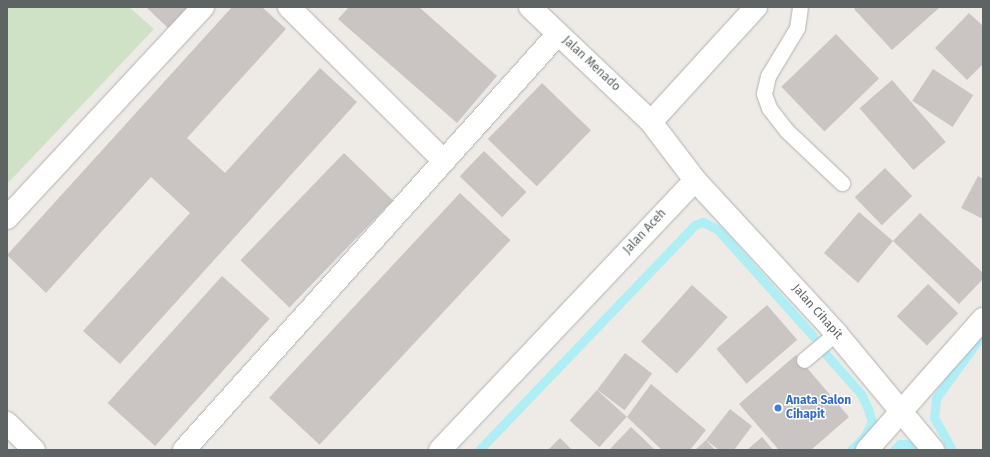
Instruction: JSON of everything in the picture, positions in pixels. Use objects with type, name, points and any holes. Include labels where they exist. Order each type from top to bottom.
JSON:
[{"type":"street","points":[[7,218],[203,7]]},
{"type":"street","points":[[289,7],[444,161]]},
{"type":"street","name":"Jalan Menado","points":[[530,7],[651,122]]},
{"type":"street","points":[[695,180],[651,122],[756,7]]},
{"type":"street","points":[[184,450],[558,34]]},
{"type":"street","name":"Jalan Cihapit","points":[[695,180],[836,333],[933,450]]},
{"type":"street","name":"Jalan Aceh","points":[[440,450],[695,180]]},
{"type":"street","points":[[867,450],[903,412],[983,319]]},
{"type":"street","points":[[7,423],[34,450]]},
{"type":"lane","points":[[800,7],[798,28],[768,76],[764,94],[769,108],[788,131],[842,183]]},
{"type":"lane","points":[[804,360],[836,333]]},
{"type":"green space","points":[[7,7],[129,7],[154,29],[7,184]]},
{"type":"building","points":[[146,7],[188,7],[168,28]]},
{"type":"building","points":[[232,7],[262,7],[286,29],[187,138],[225,173],[320,68],[357,102],[120,364],[83,331],[190,213],[151,177],[46,293],[7,255]]},
{"type":"building","points":[[349,7],[419,7],[497,76],[457,123],[338,19]]},
{"type":"building","points":[[856,7],[940,7],[892,50],[854,9]]},
{"type":"building","points":[[969,13],[983,26],[983,64],[967,80],[935,48]]},
{"type":"building","points":[[836,34],[879,79],[824,131],[781,87]]},
{"type":"building","points":[[933,69],[973,95],[953,127],[912,101]]},
{"type":"building","points":[[892,80],[946,142],[913,170],[860,108]]},
{"type":"building","points":[[542,83],[591,130],[537,186],[488,139]]},
{"type":"building","points":[[484,151],[526,192],[502,217],[460,176]]},
{"type":"building","points":[[344,153],[393,200],[289,307],[240,260]]},
{"type":"building","points":[[885,168],[912,196],[882,225],[855,197]]},
{"type":"building","points":[[978,176],[983,179],[983,219],[961,208]]},
{"type":"building","points":[[460,193],[510,240],[320,445],[269,398]]},
{"type":"building","points":[[859,212],[893,241],[858,283],[824,253]]},
{"type":"building","points":[[920,213],[983,273],[983,279],[959,304],[893,241]]},
{"type":"building","points":[[222,276],[270,319],[155,446],[108,403]]},
{"type":"building","points":[[928,284],[958,313],[927,346],[897,316]]},
{"type":"building","points":[[692,285],[728,317],[677,374],[641,341]]},
{"type":"building","points":[[767,305],[797,340],[747,384],[716,349]]},
{"type":"building","points":[[625,353],[652,373],[624,410],[597,390]]},
{"type":"building","points":[[796,355],[849,417],[811,450],[779,450],[739,404]]},
{"type":"building","points":[[651,384],[706,430],[690,450],[662,450],[627,417]]},
{"type":"building","points":[[597,390],[627,417],[599,447],[570,420]]},
{"type":"building","points":[[730,409],[752,426],[734,450],[719,450],[706,440]]},
{"type":"building","points":[[631,427],[655,450],[609,450]]},
{"type":"building","points":[[762,437],[773,450],[747,450]]},
{"type":"building","points":[[560,438],[572,450],[548,450]]},
{"type":"building","points":[[706,440],[715,450],[695,450]]},
{"type":"waterway","points":[[479,450],[695,225],[703,222],[717,229],[813,336]]},
{"type":"waterway","points":[[952,450],[934,418],[936,398],[979,339]]},
{"type":"waterway","points":[[824,352],[861,394],[872,421],[865,436],[851,450]]},
{"type":"waterway","points":[[894,450],[900,444],[906,444],[916,450]]},
{"type":"place","name":"Anata Salon Cihapit","points":[[778,408]]}]
